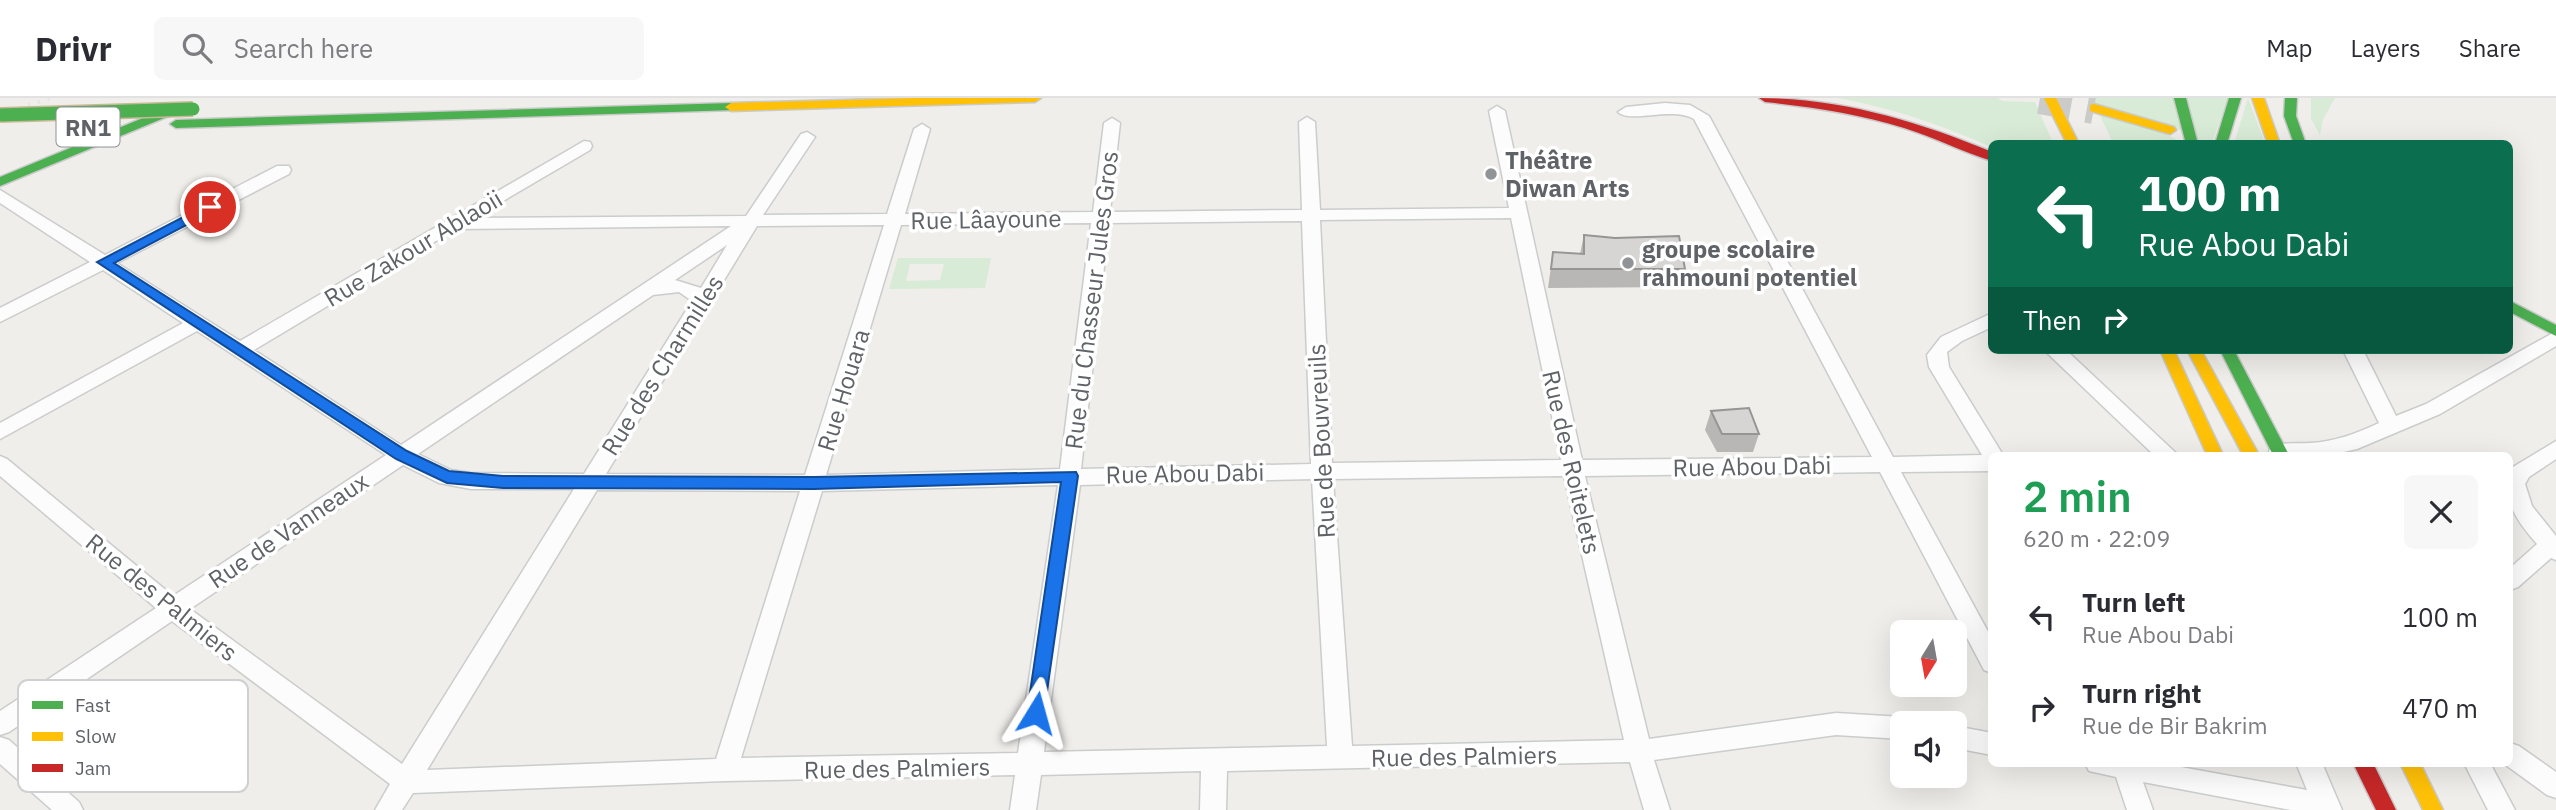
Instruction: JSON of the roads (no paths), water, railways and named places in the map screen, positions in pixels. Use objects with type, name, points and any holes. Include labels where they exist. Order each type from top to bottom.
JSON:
[{"type":"main road","name":"RN1","points":[[0,114],[196,104],[558,98]]},
{"type":"main road","name":"RN1","points":[[0,129],[1035,98]]},
{"type":"main road","points":[[1765,98],[1840,106],[1889,117],[1942,135],[1988,155]]},
{"type":"main road","points":[[2050,98],[2071,140]]},
{"type":"main road","points":[[2180,98],[2191,140]]},
{"type":"main road","points":[[2222,140],[2235,98]]},
{"type":"main road","points":[[2258,98],[2273,140]]},
{"type":"main road","points":[[2291,98],[2290,116],[2299,140]]},
{"type":"main road","points":[[0,182],[196,104]]},
{"type":"main road","points":[[2086,113],[2170,130]]},
{"type":"main road","points":[[2513,292],[2556,315]]},
{"type":"main road","points":[[2513,308],[2554,335]]},
{"type":"main road","points":[[2169,354],[2214,452]]},
{"type":"main road","points":[[2196,354],[2249,452]]},
{"type":"main road","points":[[2229,354],[2279,452]]},
{"type":"main road","points":[[2365,767],[2386,810]]},
{"type":"main road","points":[[2412,767],[2433,810]]},
{"type":"street","points":[[1626,112],[1678,108],[1701,116],[1988,655]]},
{"type":"street","name":"Rue des Roitelets","points":[[1497,111],[1573,469],[1639,751],[1657,810]]},
{"type":"street","name":"Rue de Bouvreuils","points":[[1307,122],[1322,471],[1340,759]]},
{"type":"street","name":"Rue du Chasseur Jules Gros","points":[[1023,810],[1070,476],[1112,123]]},
{"type":"street","name":"Rue Houara","points":[[725,770],[922,129]]},
{"type":"street","name":"Rue des Charmilles","points":[[388,810],[751,221],[807,137]]},
{"type":"street","name":"Rue Zakour Ablaoii","points":[[242,349],[584,146]]},
{"type":"street","points":[[0,316],[283,170]]},
{"type":"street","name":"Rue Abou Dabi","points":[[0,195],[197,323],[242,349],[401,455],[447,477],[471,481],[814,483],[1322,471],[1988,463]]},
{"type":"street","name":"Rue Lâayoune","points":[[455,224],[1518,213]]},
{"type":"street","name":"Rue de Vanneaux","points":[[64,680],[751,221]]},
{"type":"street","points":[[642,293],[658,288],[685,288],[694,291],[702,301]]},
{"type":"street","points":[[1988,320],[1950,340],[1939,349],[1937,356],[1939,367],[1990,452]]},
{"type":"street","points":[[0,432],[197,323]]},
{"type":"street","points":[[2316,452],[2350,444],[2433,409],[2554,335]]},
{"type":"street","points":[[2058,354],[2164,452]]},
{"type":"street","points":[[2355,354],[2391,426]]},
{"type":"street","points":[[2513,579],[2554,548],[2518,503],[2514,484],[2521,472],[2556,449]]},
{"type":"street","name":"Rue des Palmiers","points":[[0,464],[172,608],[406,782],[725,770],[1029,766],[1639,751],[1836,724],[1890,727]]},
{"type":"street","name":"Rue de Vanneaux","points":[[0,723],[18,711]]},
{"type":"street","points":[[1967,739],[1988,743]]},
{"type":"street","points":[[0,748],[18,764]]},
{"type":"street","points":[[2513,756],[2556,787]]},
{"type":"street","points":[[1213,810],[1214,761]]},
{"type":"street","points":[[2120,767],[2166,770],[2328,807]]},
{"type":"street","points":[[2311,767],[2328,807]]},
{"type":"street","points":[[2479,767],[2502,810]]},
{"type":"street","points":[[2125,768],[2140,810]]},
{"type":"street","points":[[50,792],[70,810]]},
{"type":"tunnel","points":[[2040,98],[2094,108]]},
{"type":"railway","points":[[0,115],[50,98]]},
{"type":"place","name":"Théâtre Diwan Arts","points":[[1491,174]]},
{"type":"place","name":"groupe scolaire rahmouni potentiel","points":[[1628,263]]}]
